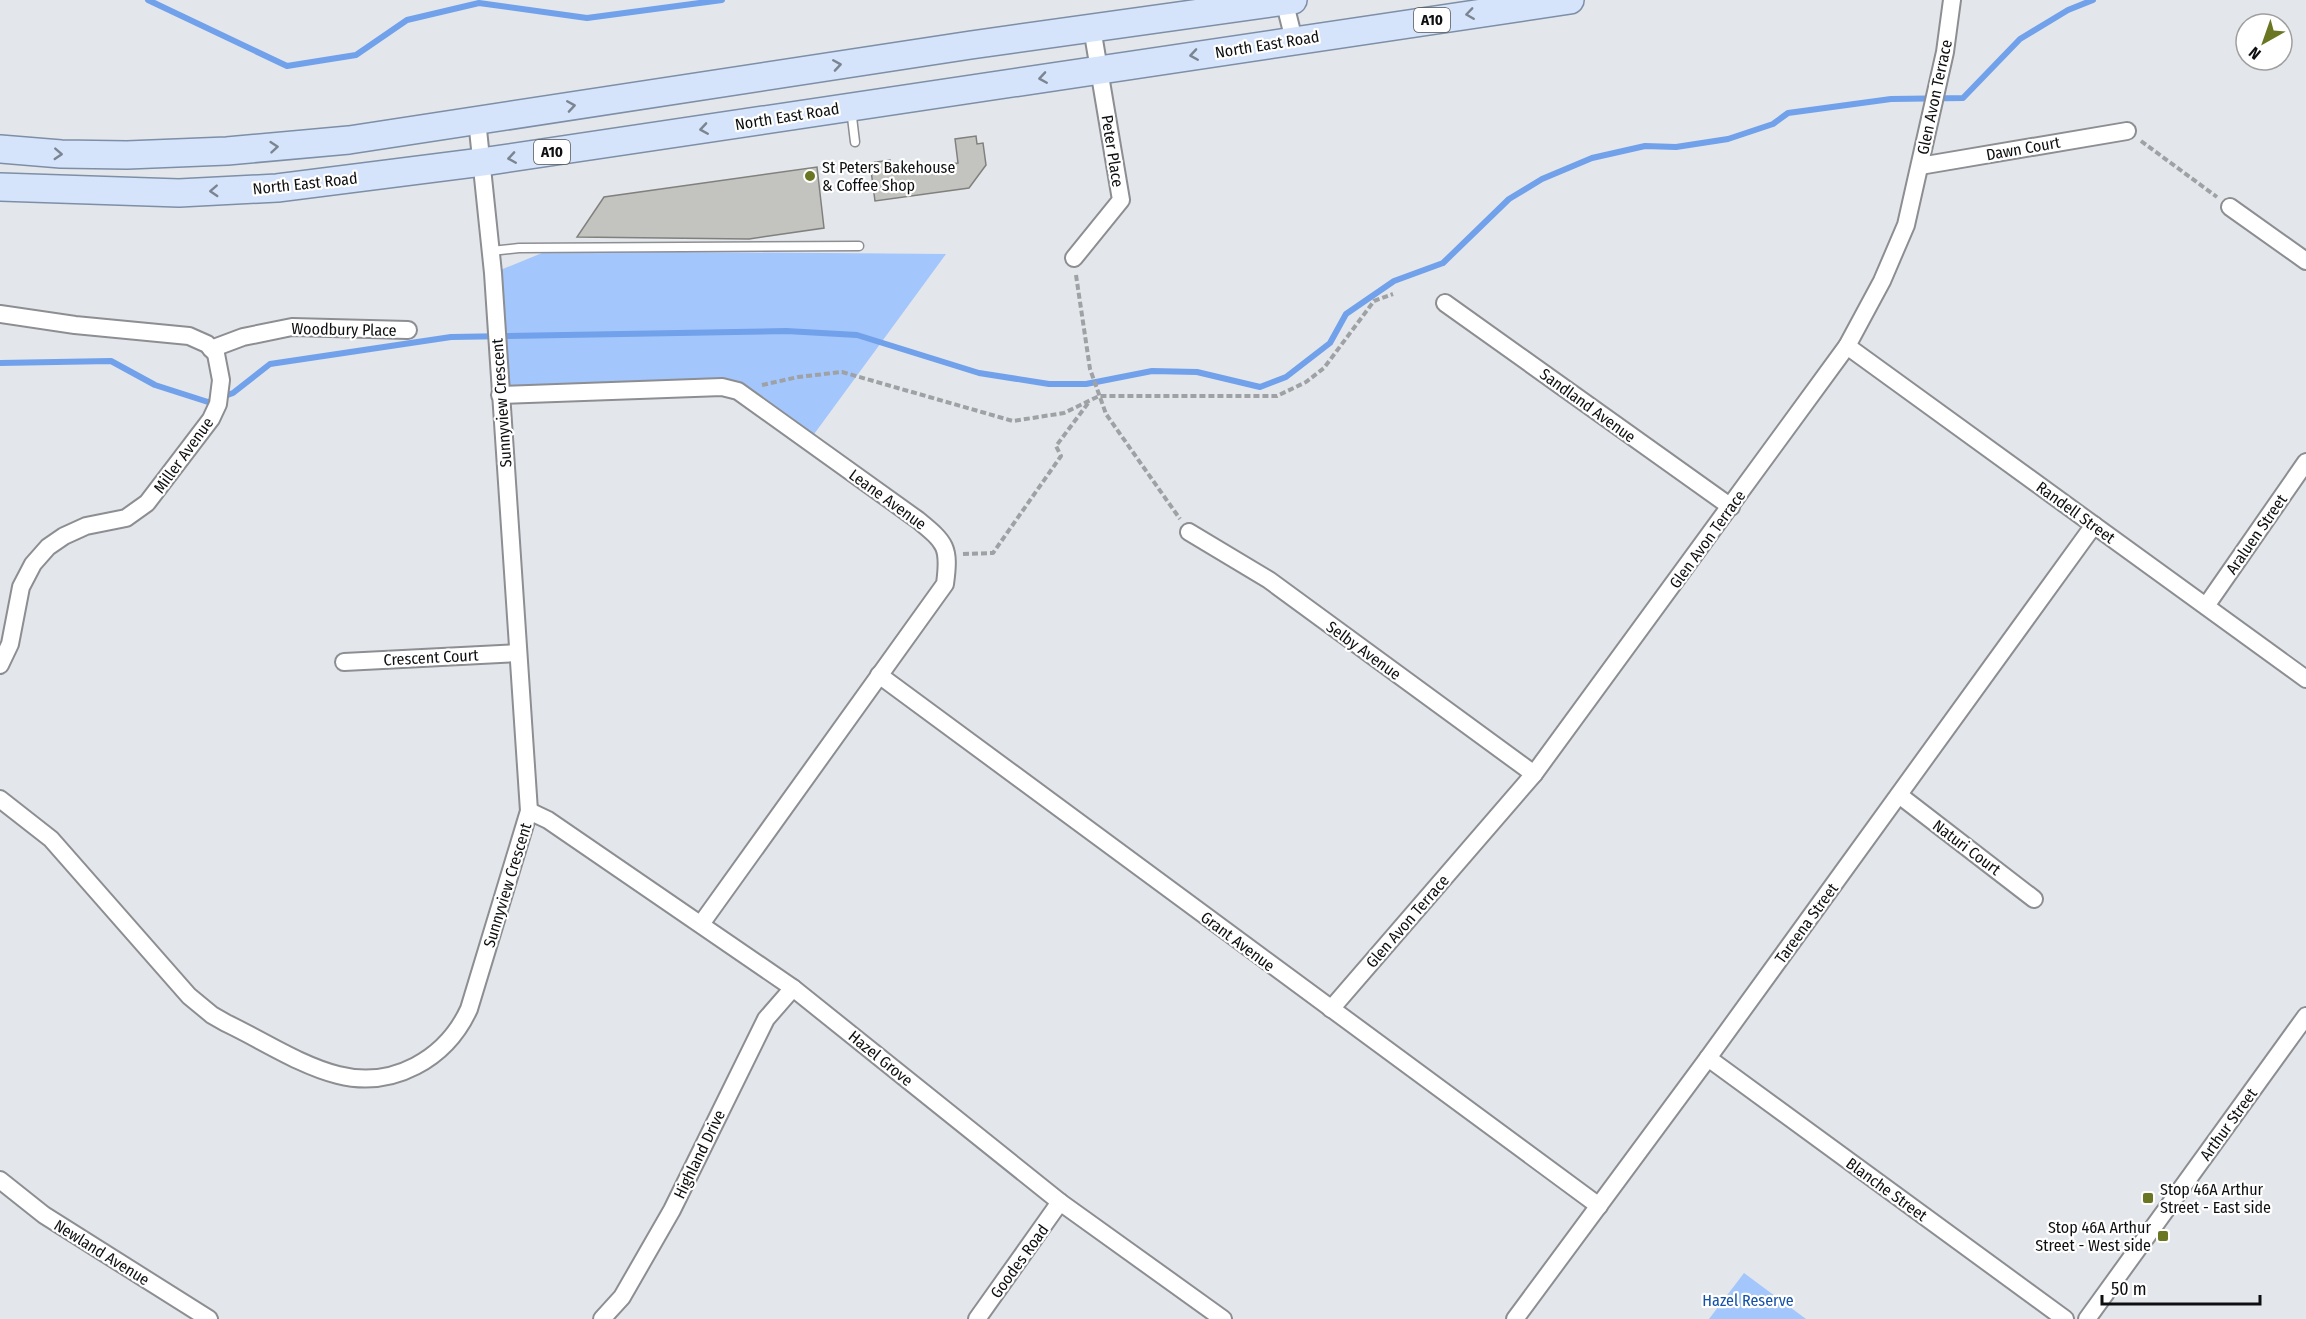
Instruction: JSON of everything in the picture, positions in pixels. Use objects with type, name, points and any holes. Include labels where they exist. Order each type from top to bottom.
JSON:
[{"type":"main road","points":[[0,149],[62,154],[128,155],[227,152],[350,140],[1287,0]]},
{"type":"main road","name":"North East Road","points":[[0,187],[179,193],[266,189],[482,162],[1570,0]]},
{"type":"street","points":[[1287,0],[1294,40]]},
{"type":"street","name":"Glen Avon Terrace","points":[[1331,1010],[1534,774],[1847,346],[1882,281],[1906,225],[1946,52],[1952,0]]},
{"type":"street","name":"Peter Place","points":[[1074,258],[1121,200],[1101,69],[1092,28]]},
{"type":"street","name":"Sunnyview Crescent","points":[[0,799],[51,839],[174,979],[212,1015],[324,1070],[345,1076],[365,1078],[387,1076],[415,1067],[441,1049],[458,1029],[469,1009],[529,811],[490,251],[477,120]]},
{"type":"street","name":"Dawn Court","points":[[1920,166],[2127,131]]},
{"type":"street","points":[[2230,207],[2306,261]]},
{"type":"street","name":"Sandland Avenue","points":[[1445,303],[1731,507]]},
{"type":"street","points":[[0,314],[75,325],[183,334],[201,340],[211,349]]},
{"type":"street","name":"Woodbury Place","points":[[211,349],[243,337],[292,327],[408,330]]},
{"type":"street","name":"Randell Street","points":[[1847,346],[2306,679]]},
{"type":"street","name":"Miller Avenue","points":[[0,665],[10,644],[21,587],[33,564],[48,547],[73,531],[86,526],[118,521],[141,509],[211,419],[219,399],[219,362],[211,349]]},
{"type":"street","name":"Leane Avenue","points":[[500,395],[722,387],[738,391],[918,520],[939,537],[948,554]]},
{"type":"street","name":"Araluen Street","points":[[2206,606],[2306,462]]},
{"type":"street","name":"Tareena Street","points":[[1515,1319],[1708,1058],[2094,525]]},
{"type":"street","name":"Selby Avenue","points":[[1189,532],[1269,580],[1534,774]]},
{"type":"street","points":[[701,924],[945,584],[948,554]]},
{"type":"street","name":"Crescent Court","points":[[344,662],[518,653]]},
{"type":"street","name":"Grant Avenue","points":[[879,675],[1599,1206]]},
{"type":"street","name":"Naturi Court","points":[[1899,795],[2034,899]]},
{"type":"street","name":"Hazel Grove","points":[[529,811],[548,820],[793,987],[1060,1202],[1223,1319]]},
{"type":"street","name":"Highland Drive","points":[[602,1319],[622,1297],[672,1210],[766,1019],[793,987]]},
{"type":"street","name":"Arthur Street","points":[[2087,1319],[2306,1016]]},
{"type":"street","name":"Blanche Street","points":[[1708,1058],[2065,1319]]},
{"type":"street","name":"Newland Avenue","points":[[0,1180],[44,1215],[209,1319]]},
{"type":"street","name":"Goodes Road","points":[[977,1319],[1060,1202]]},
{"type":"lane","points":[[851,107],[855,142]]},
{"type":"lane","points":[[490,251],[519,248],[859,246]]},
{"type":"path","points":[[2127,131],[2230,207]]},
{"type":"path","points":[[1074,258],[1089,369],[1106,414],[1189,532]]},
{"type":"path","points":[[738,391],[798,377],[842,372],[1013,421],[1064,413],[1100,396],[1277,396],[1306,381],[1324,368],[1374,301],[1393,294]]},
{"type":"path","points":[[948,554],[993,553],[1062,456],[1056,446],[1091,400]]},
{"type":"green space","points":[[547,251],[946,254],[809,441],[739,391],[500,395],[493,273]]},
{"type":"green space","name":"Hazel Reserve","points":[[1744,1273],[1806,1319],[1709,1319]]},
{"type":"building","points":[[976,136],[977,144],[983,143],[986,165],[969,188],[875,201],[870,163],[890,160],[891,172],[958,163],[955,139]]},
{"type":"building","points":[[817,167],[824,228],[749,239],[577,237],[604,197]]},
{"type":"waterway","points":[[148,0],[287,66],[356,55],[407,20],[479,3],[587,18],[722,0]]},
{"type":"waterway","points":[[0,363],[111,361],[155,385],[208,402],[233,393],[270,364],[451,337],[786,331],[857,335],[979,373],[1049,384],[1086,384],[1152,371],[1197,372],[1260,387],[1286,377],[1330,343],[1346,314],[1394,281],[1443,263],[1509,199],[1542,179],[1592,158],[1645,146],[1676,147],[1728,139],[1773,124],[1788,113],[1891,99],[1963,98],[2020,39],[2068,10],[2093,0]]},
{"type":"place","name":"St Peters Bakehouse & Coffee Shop","points":[[810,176]]},
{"type":"place","name":"Stop 46A Arthur Street - East side","points":[[2148,1198]]},
{"type":"place","name":"Stop 46A Arthur Street - West side","points":[[2163,1236]]}]
